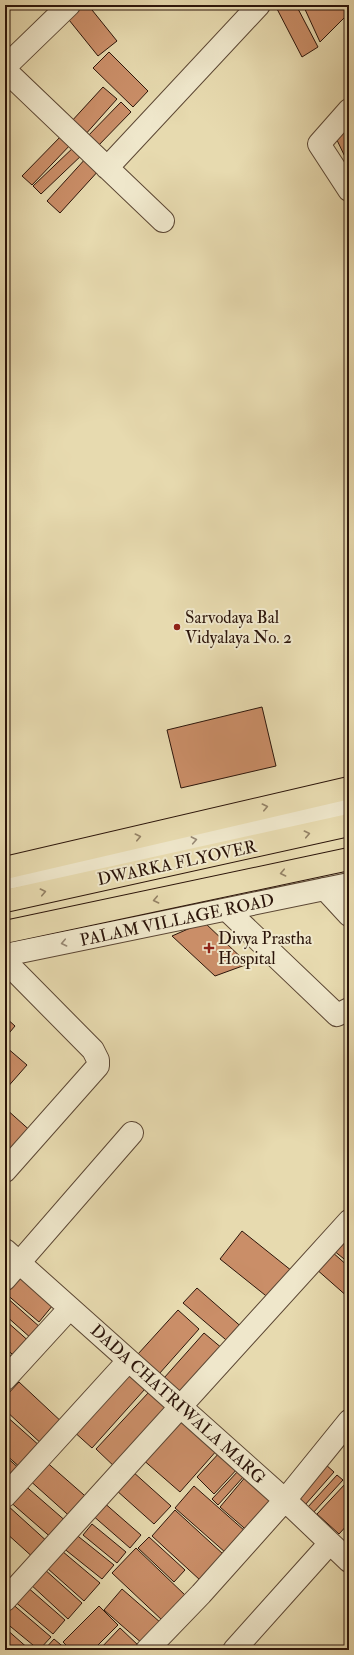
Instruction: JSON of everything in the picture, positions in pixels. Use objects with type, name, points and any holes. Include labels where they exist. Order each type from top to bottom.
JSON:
[{"type":"main road","points":[[5,868],[349,788]]},
{"type":"main road","name":"DWARKA FLYOVER","points":[[5,901],[349,825]]},
{"type":"main road","name":"DWARKA FLYOVER","points":[[5,932],[349,859]]},
{"type":"street","points":[[5,67],[69,5]]},
{"type":"street","points":[[107,168],[259,5]]},
{"type":"street","points":[[5,70],[163,221]]},
{"type":"street","points":[[349,110],[319,144],[349,190]]},
{"type":"street","points":[[5,879],[349,809]]},
{"type":"street","name":"PALAM VILLAGE ROAD","points":[[5,956],[349,884]]},
{"type":"street","points":[[325,889],[349,915]]},
{"type":"street","points":[[227,910],[337,1015],[349,1009]]},
{"type":"street","points":[[5,961],[93,1050],[97,1056],[98,1066],[5,1171]]},
{"type":"street","points":[[5,1279],[12,1257],[132,1133]]},
{"type":"street","points":[[5,1600],[349,1222]]},
{"type":"street","name":"DADA CHATRIWALA MARG","points":[[12,1257],[128,1361],[182,1407],[285,1500],[349,1561]]},
{"type":"street","points":[[5,1379],[70,1308]]},
{"type":"street","points":[[5,1496],[128,1361]]},
{"type":"street","points":[[148,1650],[201,1594],[285,1500],[349,1421]]},
{"type":"street","points":[[234,1650],[330,1543]]},
{"type":"building","points":[[77,5],[88,5],[117,41],[98,56],[65,15]]},
{"type":"building","points":[[278,5],[296,5],[318,47],[302,57],[276,7]]},
{"type":"building","points":[[303,5],[349,5],[349,13],[320,42]]},
{"type":"building","points":[[109,52],[148,91],[133,107],[93,68]]},
{"type":"building","points":[[103,87],[117,99],[84,136],[70,123]]},
{"type":"building","points":[[121,102],[131,112],[95,149],[85,139]]},
{"type":"building","points":[[349,125],[349,165],[334,134]]},
{"type":"building","points":[[64,133],[73,142],[32,185],[22,176]]},
{"type":"building","points":[[76,145],[84,153],[41,194],[33,186]]},
{"type":"building","points":[[87,157],[100,169],[60,213],[47,201]]},
{"type":"building","points":[[262,707],[276,766],[181,788],[167,730]]},
{"type":"building","points":[[204,922],[248,964],[215,976],[172,936]]},
{"type":"building","points":[[5,1017],[15,1026],[5,1038]]},
{"type":"building","points":[[5,1047],[27,1065],[5,1090]]},
{"type":"building","points":[[5,1108],[34,1134],[15,1156],[5,1147]]},
{"type":"building","points":[[242,1231],[292,1271],[270,1299],[220,1259]]},
{"type":"building","points":[[345,1236],[349,1240],[349,1263],[333,1250]]},
{"type":"building","points":[[331,1251],[349,1267],[349,1298],[315,1268]]},
{"type":"building","points":[[16,1273],[53,1305],[39,1322],[5,1293],[5,1286]]},
{"type":"building","points":[[197,1288],[245,1330],[232,1345],[183,1303]]},
{"type":"building","points":[[5,1296],[41,1328],[32,1339],[5,1315]]},
{"type":"building","points":[[178,1310],[199,1329],[159,1374],[138,1354]]},
{"type":"building","points":[[5,1320],[32,1344],[18,1359],[5,1348]]},
{"type":"building","points":[[204,1333],[223,1349],[183,1394],[164,1378]]},
{"type":"building","points":[[5,1351],[13,1358],[5,1368]]},
{"type":"building","points":[[125,1372],[145,1389],[92,1448],[72,1430]]},
{"type":"building","points":[[19,1382],[65,1425],[45,1447],[5,1410],[5,1397]]},
{"type":"building","points":[[149,1392],[171,1413],[118,1470],[96,1449]]},
{"type":"building","points":[[5,1415],[41,1447],[22,1469],[5,1454]]},
{"type":"building","points":[[179,1415],[218,1449],[180,1492],[141,1458]]},
{"type":"building","points":[[221,1451],[239,1467],[214,1494],[197,1477]]},
{"type":"building","points":[[5,1456],[21,1470],[12,1481],[5,1475]]},
{"type":"building","points":[[43,1459],[92,1502],[75,1521],[27,1478]]},
{"type":"building","points":[[325,1464],[334,1472],[305,1505],[296,1497]]},
{"type":"building","points":[[239,1470],[245,1475],[218,1505],[212,1499]]},
{"type":"building","points":[[132,1471],[171,1506],[154,1524],[116,1490]]},
{"type":"building","points":[[247,1475],[278,1502],[251,1534],[220,1507]]},
{"type":"building","points":[[337,1475],[343,1480],[313,1513],[307,1508]]},
{"type":"building","points":[[22,1483],[68,1523],[54,1540],[8,1500]]},
{"type":"building","points":[[346,1483],[349,1486],[349,1523],[339,1534],[317,1514]]},
{"type":"building","points":[[194,1486],[245,1531],[226,1553],[175,1508]]},
{"type":"building","points":[[102,1501],[141,1535],[130,1548],[91,1514]]},
{"type":"building","points":[[7,1505],[50,1544],[36,1560],[5,1532],[5,1507]]},
{"type":"building","points":[[175,1510],[223,1554],[200,1580],[152,1536]]},
{"type":"building","points":[[92,1524],[126,1552],[117,1563],[83,1535]]},
{"type":"building","points":[[74,1533],[114,1565],[102,1579],[62,1547]]},
{"type":"building","points":[[149,1537],[185,1570],[174,1582],[138,1548]]},
{"type":"building","points":[[136,1548],[186,1596],[163,1621],[112,1573]]},
{"type":"building","points":[[62,1551],[100,1583],[84,1601],[47,1568]]},
{"type":"building","points":[[43,1568],[82,1603],[68,1619],[29,1583]]},
{"type":"building","points":[[26,1586],[65,1620],[53,1634],[13,1600]]},
{"type":"building","points":[[122,1589],[161,1623],[143,1644],[104,1610]]},
{"type":"building","points":[[10,1602],[51,1637],[39,1650],[5,1622],[5,1607]]},
{"type":"building","points":[[99,1606],[118,1625],[93,1650],[71,1650],[63,1642]]},
{"type":"building","points":[[5,1628],[30,1650],[5,1650]]},
{"type":"building","points":[[120,1628],[139,1646],[135,1650],[99,1650]]},
{"type":"building","points":[[54,1639],[67,1650],[44,1650]]},
{"type":"place","name":"Sarvodaya Bal Vidyalaya No. 2","points":[[177,627]]},
{"type":"place","name":"Divya Prastha Hospital","points":[[209,948]]}]
